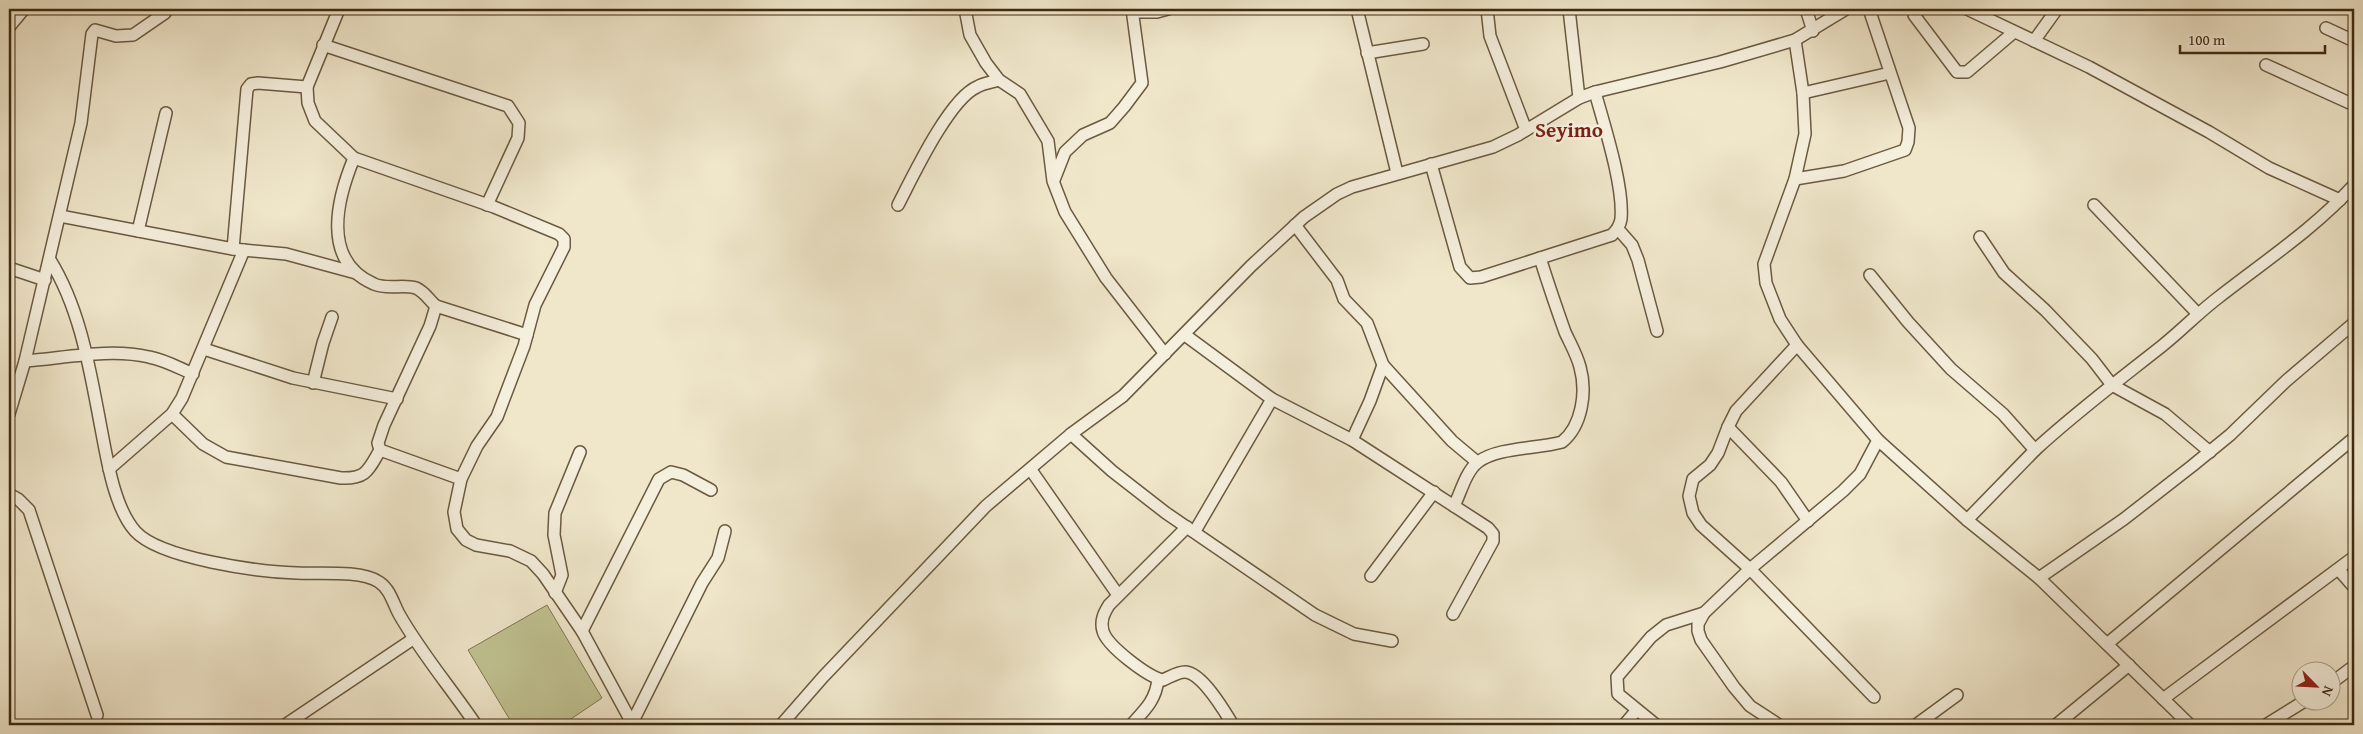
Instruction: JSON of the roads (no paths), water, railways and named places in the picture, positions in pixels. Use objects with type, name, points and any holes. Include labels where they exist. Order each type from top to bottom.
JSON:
[{"type":"street","points":[[9,28],[24,9]]},
{"type":"street","points":[[339,9],[307,87],[308,103],[315,120],[354,158],[486,205],[559,234],[564,239],[564,247],[544,283],[535,305],[527,335],[497,417],[477,446],[462,479],[454,512],[457,529],[466,540],[476,545],[510,551],[531,562],[543,574],[582,631],[632,724]]},
{"type":"street","points":[[965,9],[970,35],[986,63],[999,80],[1020,94],[1048,141],[1053,181],[1065,212],[1106,278],[1166,354]]},
{"type":"street","points":[[1053,181],[1065,152],[1083,135],[1110,123],[1142,84],[1133,10],[1156,12],[1168,9]]},
{"type":"street","points":[[1357,9],[1397,173]]},
{"type":"street","points":[[1487,9],[1490,36],[1526,130]]},
{"type":"street","points":[[1569,9],[1579,98]]},
{"type":"street","points":[[1806,9],[1813,31]]},
{"type":"street","points":[[782,725],[823,677],[986,506],[1071,434],[1123,396],[1251,266],[1295,225],[1337,194],[1397,173],[1492,147],[1526,130],[1579,98],[1595,92],[1720,62],[1795,40],[1813,31],[1846,9]]},
{"type":"street","points":[[1795,179],[1844,171],[1904,150],[1909,136],[1909,128],[1869,9]]},
{"type":"street","points":[[1967,9],[1982,12],[2014,32],[2089,67],[2209,132],[2270,168],[2340,200]]},
{"type":"street","points":[[2034,41],[2057,9]]},
{"type":"street","points":[[9,414],[46,280],[60,216],[86,94],[92,34],[95,30],[116,36],[133,35],[165,13]]},
{"type":"street","points":[[1914,15],[1957,72],[1968,72],[2014,32]]},
{"type":"street","points":[[2326,28],[2354,41]]},
{"type":"street","points":[[1795,40],[1803,93],[1805,134],[1795,179],[1764,264],[1766,283],[1780,319],[1797,344],[1878,440],[1967,520],[2039,578],[2190,725]]},
{"type":"street","points":[[1367,54],[1423,44]]},
{"type":"street","points":[[323,46],[508,106],[519,123],[518,138],[486,205]]},
{"type":"street","points":[[2266,65],[2354,106]]},
{"type":"street","points":[[1803,93],[1890,73]]},
{"type":"street","points":[[898,206],[921,156],[954,109],[975,87],[999,80]]},
{"type":"street","points":[[109,469],[172,414],[182,398],[204,349],[238,250],[246,89],[251,84],[258,83],[307,87]]},
{"type":"street","points":[[1431,164],[1460,267],[1470,278],[1481,277],[1612,235],[1618,229],[1621,219],[1620,198],[1595,92]]},
{"type":"street","points":[[138,231],[166,114]]},
{"type":"street","points":[[354,158],[345,179],[338,206],[337,234],[344,258],[356,273]]},
{"type":"street","points":[[1967,520],[2035,450],[2112,384],[2162,346],[2198,314],[2265,263],[2340,200],[2354,185]]},
{"type":"street","points":[[2094,205],[2198,314]]},
{"type":"street","points":[[60,216],[238,250],[286,254],[356,273],[374,284],[389,288],[415,288],[425,294],[436,306],[527,335]]},
{"type":"street","points":[[1295,225],[1337,280],[1344,299],[1366,323],[1383,365],[1452,441],[1478,462]]},
{"type":"street","points":[[1618,229],[1632,245],[1638,260],[1657,331]]},
{"type":"street","points":[[1980,238],[2004,273],[2065,331],[2092,359],[2112,384],[2165,414],[2210,452]]},
{"type":"street","points":[[1454,506],[1469,474],[1478,462],[1499,454],[1562,442],[1573,429],[1581,409],[1581,368],[1540,258]]},
{"type":"street","points":[[50,260],[68,294],[87,356],[109,469],[126,518],[136,532],[149,541],[187,555],[229,565],[269,571],[370,578],[379,582],[387,588],[413,639],[476,725]]},
{"type":"street","points":[[9,268],[46,280]]},
{"type":"street","points":[[1870,275],[1908,322],[1951,369],[2003,414],[2035,450]]},
{"type":"street","points":[[172,414],[191,434],[214,452],[248,462],[356,479],[366,473],[380,450],[378,443],[430,326],[436,306]]},
{"type":"street","points":[[313,383],[332,317]]},
{"type":"street","points":[[2039,578],[2124,518],[2210,452],[2286,381],[2354,323]]},
{"type":"street","points":[[1185,335],[1272,400],[1352,440],[1488,528],[1493,534],[1493,541],[1452,614]]},
{"type":"street","points":[[1797,344],[1745,401],[1728,427],[1718,454],[1710,465],[1693,479],[1689,496],[1693,513],[1701,525],[1750,569],[1874,697]]},
{"type":"street","points":[[204,349],[313,383],[397,399]]},
{"type":"street","points":[[25,361],[134,354],[150,357],[193,374]]},
{"type":"street","points":[[1352,440],[1370,401],[1383,365]]},
{"type":"street","points":[[1233,725],[1210,691],[1192,674],[1181,672],[1164,680],[1158,679],[1134,663],[1106,638],[1103,631],[1104,614],[1118,595],[1191,529],[1272,400]]},
{"type":"street","points":[[1728,427],[1781,482],[1808,521]]},
{"type":"street","points":[[1071,434],[1112,471],[1191,529],[1316,615],[1354,634],[1392,641]]},
{"type":"street","points":[[2107,644],[2354,438]]},
{"type":"street","points":[[1656,725],[1636,711],[1618,694],[1616,677],[1651,637],[1666,625],[1704,613],[1750,569],[1808,521],[1860,474],[1878,440]]},
{"type":"street","points":[[380,450],[462,479]]},
{"type":"street","points":[[556,593],[562,575],[554,535],[555,513],[580,452]]},
{"type":"street","points":[[1030,470],[1118,595]]},
{"type":"street","points":[[582,631],[659,479],[670,472],[711,490]]},
{"type":"street","points":[[1371,576],[1434,492]]},
{"type":"street","points":[[9,494],[30,510],[97,714]]},
{"type":"street","points":[[632,724],[702,583],[718,558],[725,531]]},
{"type":"street","points":[[2163,699],[2354,557]]},
{"type":"street","points":[[2339,570],[2354,586]]},
{"type":"street","points":[[1704,613],[1698,631],[1701,640],[1750,706],[1779,725]]},
{"type":"street","points":[[285,725],[413,639]]},
{"type":"street","points":[[2056,725],[2129,665]]},
{"type":"street","points":[[2340,676],[2354,666]]},
{"type":"street","points":[[1131,725],[1154,699],[1157,693],[1158,679]]},
{"type":"street","points":[[1916,725],[1957,695]]},
{"type":"street","points":[[2266,725],[2290,710]]},
{"type":"street","points":[[1624,725],[1636,711]]},
{"type":"district","name":"Seyimo","points":[[1569,130]]}]
